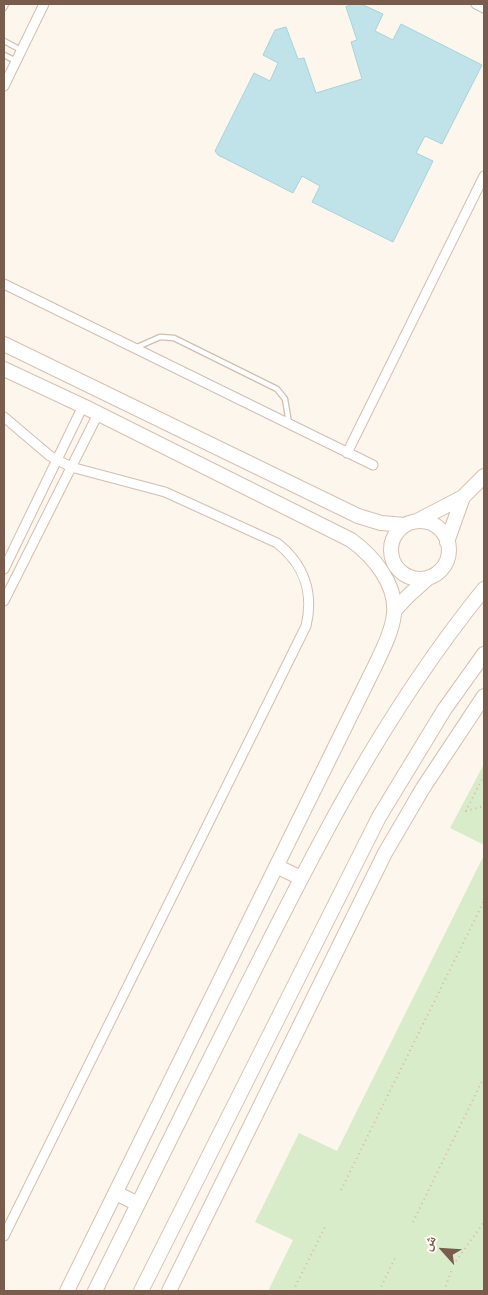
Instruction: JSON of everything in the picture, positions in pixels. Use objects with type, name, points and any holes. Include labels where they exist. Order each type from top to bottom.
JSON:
[{"type":"street","points":[[4,86],[44,4]]},
{"type":"street","points":[[476,4],[484,8]]},
{"type":"street","points":[[346,453],[484,176]]},
{"type":"street","points":[[4,284],[373,465]]},
{"type":"street","points":[[4,344],[358,516],[381,524],[411,523],[436,526],[447,542]]},
{"type":"street","points":[[4,369],[83,406],[351,540],[388,567],[398,570],[409,578],[428,578]]},
{"type":"street","points":[[4,569],[83,406]]},
{"type":"street","points":[[4,601],[98,414]]},
{"type":"street","points":[[4,417],[29,440],[57,460],[71,467],[165,492],[277,543],[301,569],[308,587],[309,606],[306,626],[4,1236]]},
{"type":"street","points":[[66,1291],[278,866],[374,668],[386,639],[394,611],[388,583],[392,540],[411,523],[463,497],[484,476]]},
{"type":"street","points":[[394,611],[428,578],[440,572],[447,561],[447,542],[463,497]]},
{"type":"street","points":[[94,1291],[300,878],[351,784],[397,707],[444,639],[484,589]]},
{"type":"street","points":[[141,1291],[379,817],[435,724],[484,654]]},
{"type":"street","points":[[169,1291],[385,853],[422,788],[484,696]]},
{"type":"street","points":[[278,866],[300,878]]},
{"type":"street","points":[[116,1192],[138,1204]]},
{"type":"lane","points":[[4,8],[6,4]]},
{"type":"lane","points":[[4,41],[22,50]]},
{"type":"lane","points":[[4,55],[16,61]]},
{"type":"lane","points":[[134,349],[160,336],[178,340],[277,389],[285,399],[290,425]]},
{"type":"path","points":[[484,775],[466,811],[484,806]]},
{"type":"path","points":[[341,1190],[484,901]]},
{"type":"path","points":[[413,1222],[484,1077]]},
{"type":"path","points":[[456,1261],[484,1222]]},
{"type":"path","points":[[293,1291],[326,1225]]},
{"type":"path","points":[[379,1291],[395,1258]]},
{"type":"path","points":[[444,1291],[452,1269]]},
{"type":"green space","points":[[484,764],[484,845],[450,828]]},
{"type":"green space","points":[[484,855],[484,1291],[268,1291],[293,1240],[255,1222],[299,1133],[337,1151]]},
{"type":"water","points":[[353,4],[361,4],[383,14],[375,31],[393,40],[401,24],[482,65],[442,144],[425,136],[416,153],[433,161],[393,242],[312,202],[320,186],[302,176],[293,193],[218,155],[215,151],[254,73],[270,81],[278,63],[263,55],[275,30],[286,27],[298,59],[304,58],[316,93],[362,79],[351,42],[357,40],[346,7]]}]
